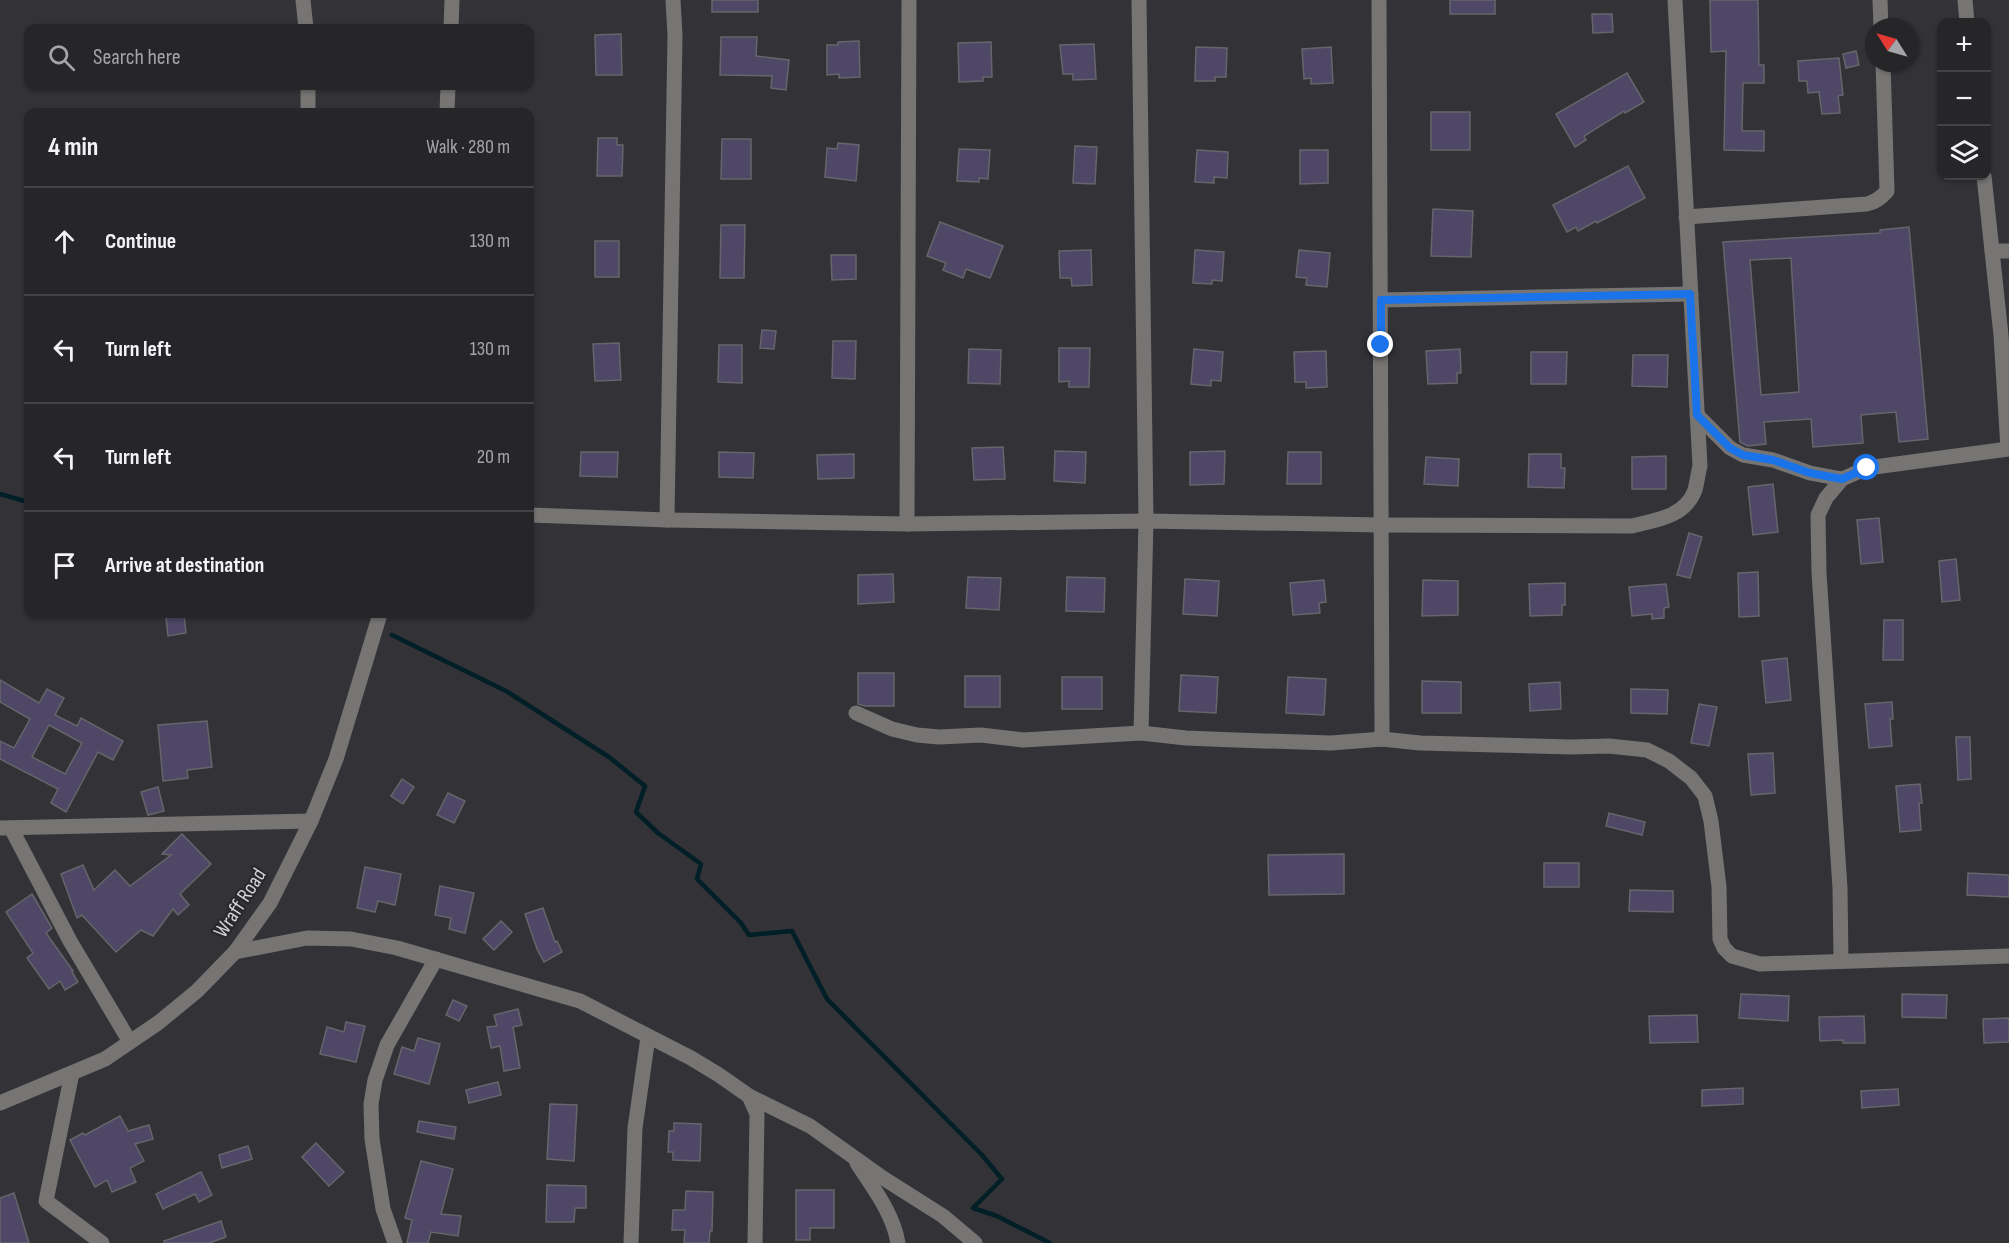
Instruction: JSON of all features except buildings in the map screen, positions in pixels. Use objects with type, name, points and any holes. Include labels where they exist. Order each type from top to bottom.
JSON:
[{"type":"street","points":[[303,0],[306,24]]},
{"type":"street","points":[[451,24],[452,0]]},
{"type":"street","points":[[667,520],[675,35],[673,0]]},
{"type":"street","points":[[908,524],[909,0]]},
{"type":"street","points":[[1139,0],[1146,521],[1141,733]]},
{"type":"street","points":[[1379,0],[1382,739]]},
{"type":"street","points":[[534,515],[908,524],[1146,521],[1632,526],[1668,518],[1684,506],[1694,492],[1700,466],[1675,0]]},
{"type":"street","points":[[1880,0],[1881,18]]},
{"type":"street","points":[[1965,0],[1967,18]]},
{"type":"street","points":[[1686,218],[1867,204],[1880,199],[1887,191],[1883,72]]},
{"type":"street","points":[[308,90],[308,108]]},
{"type":"street","points":[[447,108],[448,90]]},
{"type":"street","points":[[1841,961],[1840,888],[1819,573],[1818,515],[1842,479],[1867,468],[2008,453],[2001,335],[1984,180]]},
{"type":"street","points":[[1992,251],[2009,251]]},
{"type":"street","points":[[1381,300],[1690,294]]},
{"type":"street","points":[[1697,415],[1730,448],[1743,455],[1773,460],[1810,473],[1842,479]]},
{"type":"street","points":[[1810,473],[1824,504]]},
{"type":"street","name":"Wraff Road","points":[[0,1102],[105,1059],[158,1023],[189,997],[235,952],[270,903],[311,821],[336,759],[379,618]]},
{"type":"street","points":[[856,713],[892,729],[928,736],[981,735],[1023,740],[1141,733],[1186,738],[1281,742],[1382,739],[1420,743],[1609,746],[1647,750],[1669,761],[1691,778],[1705,796],[1711,821],[1719,887],[1720,939],[1724,948],[1732,956],[1760,964],[2009,956]]},
{"type":"street","points":[[130,1042],[5,828],[311,821]]},
{"type":"street","points":[[235,952],[307,938],[340,939],[397,948],[580,1001],[648,1038],[691,1058],[749,1096],[810,1126],[883,1178],[943,1216],[975,1243]]},
{"type":"street","points":[[395,1243],[383,1209],[372,1139],[371,1104],[375,1080],[387,1045],[436,959]]},
{"type":"street","points":[[631,1243],[635,1128],[648,1038]]},
{"type":"street","points":[[72,1073],[46,1201],[102,1243]]},
{"type":"street","points":[[749,1096],[757,1114],[755,1243]]},
{"type":"street","points":[[853,1157],[882,1203],[896,1231],[897,1243]]},
{"type":"waterway","points":[[0,494],[24,501]]},
{"type":"waterway","points":[[392,635],[506,691],[609,757],[645,786],[636,812],[658,833],[701,864],[697,879],[741,923],[749,935],[792,931],[827,999],[982,1155],[1002,1179],[973,1208],[997,1216],[1050,1243]]},
{"type":"route","points":[[1381,345],[1381,300],[1690,294],[1697,415],[1730,448],[1743,455],[1773,460],[1810,473],[1842,479],[1867,468]]}]
